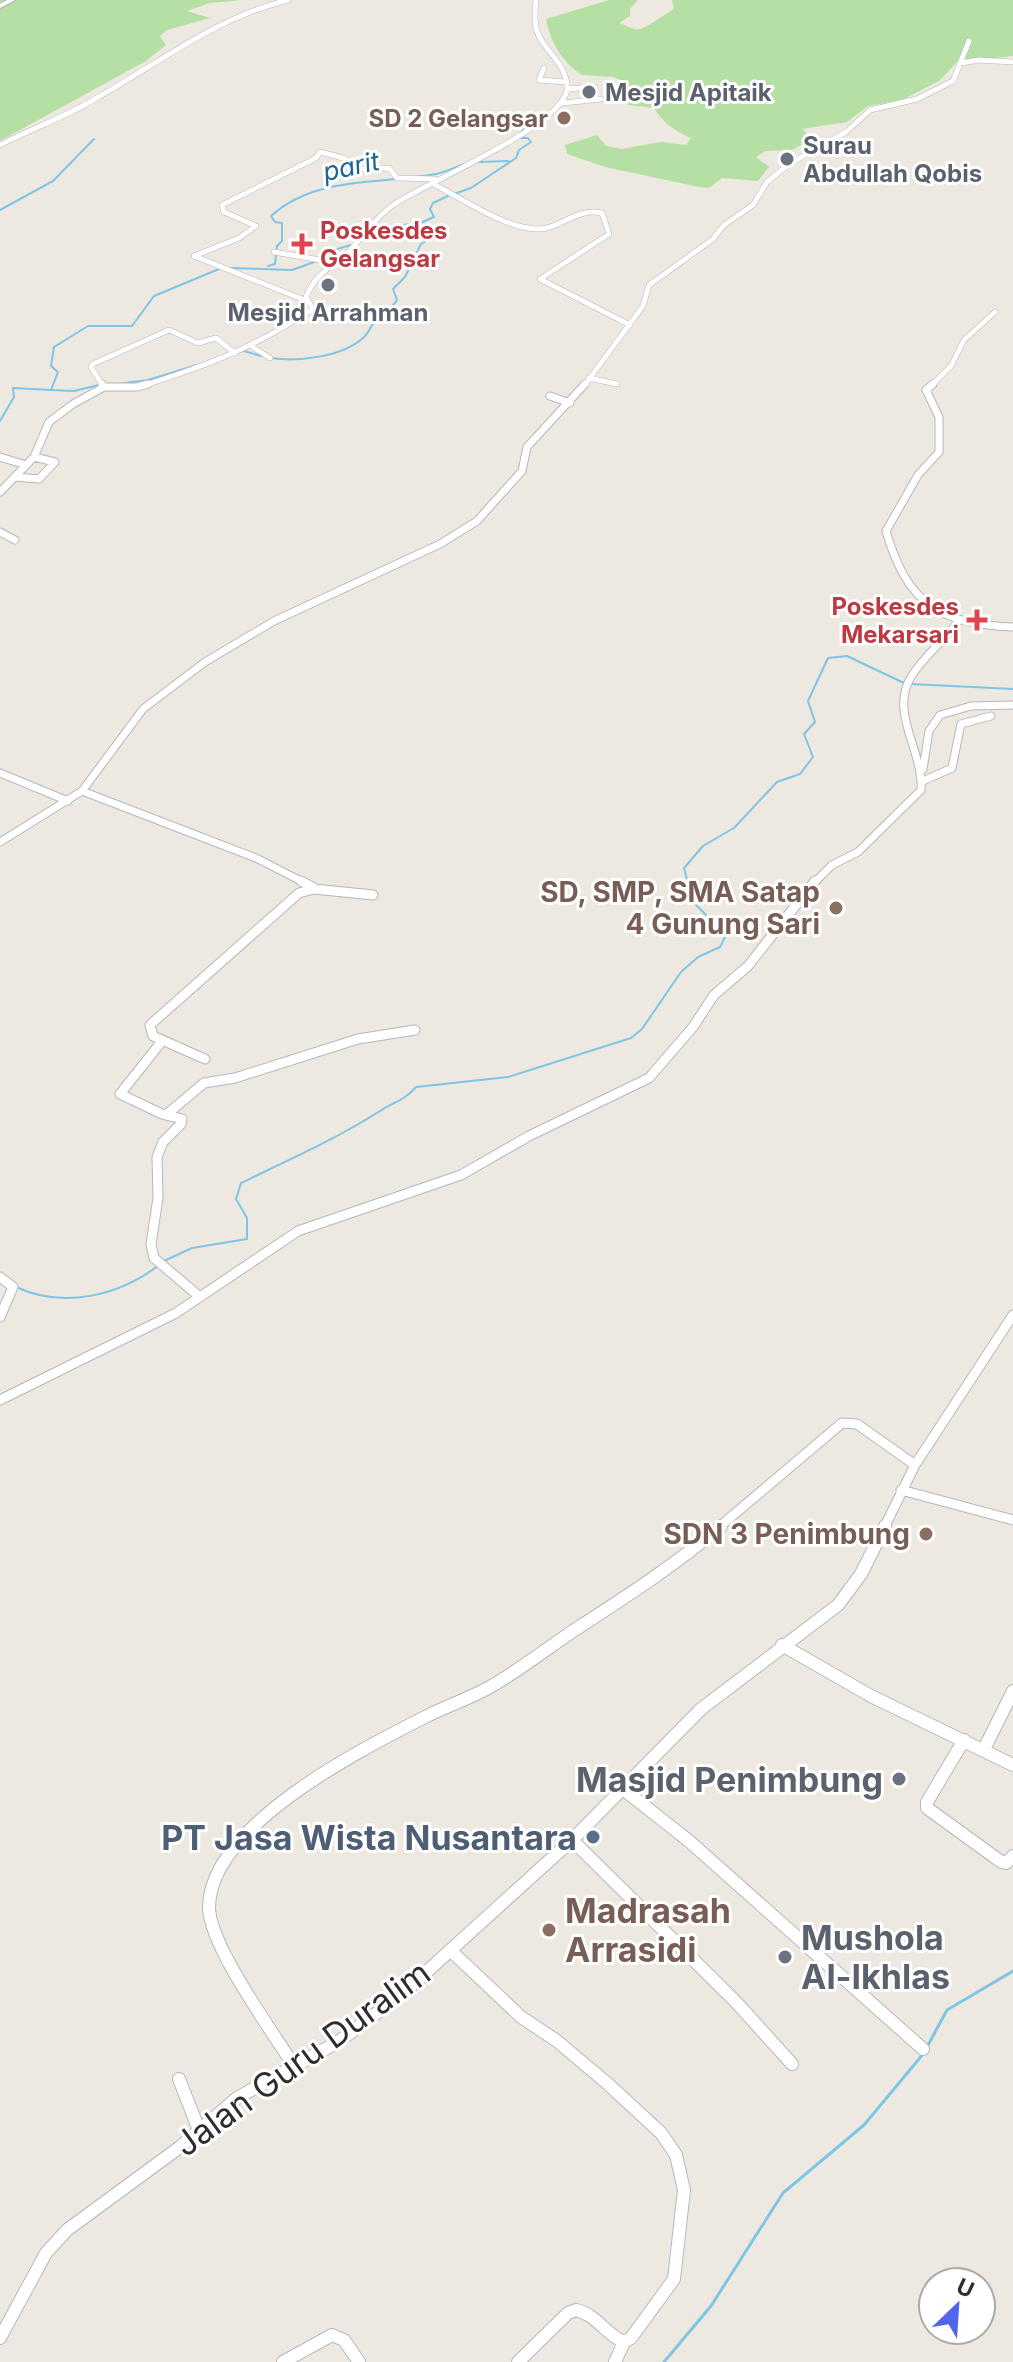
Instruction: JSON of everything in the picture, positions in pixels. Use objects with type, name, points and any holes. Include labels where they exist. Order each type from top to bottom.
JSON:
[{"type":"street","points":[[0,6],[12,0]]},
{"type":"street","points":[[0,145],[95,99],[154,62],[247,12],[288,0]]},
{"type":"street","points":[[536,0],[534,19],[538,35],[563,69],[566,85],[561,106]]},
{"type":"street","points":[[0,842],[82,791],[139,714],[197,667],[274,621],[440,544],[477,521],[522,471],[527,447],[570,403],[630,325],[643,306],[647,288],[753,205],[767,182],[779,171],[850,129],[870,110],[917,99],[951,82],[969,41]]},
{"type":"street","points":[[961,63],[979,60],[1013,62]]},
{"type":"street","points":[[544,68],[539,80],[595,87]]},
{"type":"street","points":[[307,301],[309,288],[328,261],[358,241],[366,228],[392,206],[433,181],[502,149],[561,106],[601,99]]},
{"type":"street","points":[[561,106],[591,102]]},
{"type":"street","points":[[0,492],[34,457],[50,420],[102,383],[137,387],[203,367],[313,309],[307,301],[194,256],[239,238],[255,227],[224,212],[222,205],[317,158],[320,152],[338,156],[361,169],[390,168],[394,176],[433,181],[532,229],[553,226],[585,211],[602,213],[609,234],[540,279],[630,325]]},
{"type":"street","points":[[291,255],[295,245]]},
{"type":"street","points":[[274,252],[328,261]]},
{"type":"street","points":[[995,312],[964,340],[951,366],[926,390],[928,401],[939,417],[939,452],[918,475],[886,531],[908,589],[932,611],[993,627],[1013,627]]},
{"type":"street","points":[[102,383],[91,366],[169,330],[198,343],[216,338],[239,350],[270,358]]},
{"type":"street","points":[[120,351],[116,347],[134,339]]},
{"type":"street","points":[[589,378],[617,384]]},
{"type":"street","points":[[550,396],[570,403]]},
{"type":"street","points":[[0,457],[26,465]]},
{"type":"street","points":[[15,477],[39,479],[55,462],[34,457]]},
{"type":"street","points":[[0,532],[15,540]]},
{"type":"street","points":[[923,776],[903,707],[906,685],[919,663],[951,633],[959,620]]},
{"type":"street","points":[[0,1400],[176,1313],[298,1231],[461,1175],[529,1136],[649,1078],[687,1034],[714,995],[748,966],[818,878],[832,865],[862,848],[920,792],[931,729],[939,715],[959,708],[1013,705]]},
{"type":"street","points":[[923,776],[946,776],[959,759],[961,724],[991,716]]},
{"type":"street","points":[[0,773],[68,801]]},
{"type":"street","points":[[82,791],[248,854],[316,889],[373,895]]},
{"type":"street","points":[[205,1059],[162,1041],[152,1035],[149,1028],[163,1011],[194,988],[297,895],[316,889]]},
{"type":"street","points":[[166,1115],[204,1083],[235,1078],[358,1039],[415,1030]]},
{"type":"street","points":[[162,1041],[120,1094],[166,1115],[177,1116],[182,1121],[163,1142],[157,1157],[158,1198],[151,1244],[154,1258],[200,1297]]},
{"type":"street","points":[[0,1277],[13,1287],[0,1317]]},
{"type":"street","name":"Jalan Guru Duralim","points":[[0,2338],[54,2243],[79,2219],[237,2098],[352,2032],[401,1995],[572,1840],[701,1709],[782,1645],[827,1616],[848,1594],[861,1574],[915,1465],[1013,1315]]},
{"type":"street","points":[[294,2066],[236,1973],[215,1935],[210,1917],[209,1898],[216,1870],[245,1833],[314,1780],[427,1716],[488,1688],[681,1560],[719,1524],[842,1423],[857,1424],[915,1465]]},
{"type":"street","points":[[901,1490],[1013,1520]]},
{"type":"street","points":[[782,1645],[851,1686],[1013,1765]]},
{"type":"street","points":[[984,1749],[1013,1691]]},
{"type":"street","points":[[964,1740],[927,1802],[927,1808],[1000,1861],[1006,1863],[1013,1856]]},
{"type":"street","points":[[623,1789],[689,1841],[923,2049]]},
{"type":"street","points":[[572,1840],[735,2001],[792,2064]]},
{"type":"street","points":[[450,1950],[521,2017],[557,2041],[608,2084],[661,2133],[676,2155],[684,2190],[674,2279],[631,2338],[624,2342],[615,2362]]},
{"type":"street","points":[[179,2079],[199,2130]]},
{"type":"street","points":[[518,2362],[568,2313],[576,2310],[586,2312],[617,2340],[624,2342]]},
{"type":"street","points":[[283,2362],[332,2335],[344,2340],[359,2362]]},
{"type":"green space","points":[[0,0],[242,0],[210,3],[187,11],[210,18],[167,30],[160,36],[166,45],[146,61],[0,141]]},
{"type":"green space","points":[[609,0],[638,0],[630,9],[630,16],[619,23],[637,30],[674,9],[672,0],[1013,0],[1013,56],[957,62],[939,81],[902,100],[868,106],[847,122],[802,129],[813,138],[792,150],[765,151],[756,157],[769,167],[758,181],[722,178],[709,188],[699,187],[605,167],[567,154],[565,145],[597,135],[606,146],[621,149],[661,142],[686,145],[691,138],[670,126],[654,108],[629,105],[609,94],[627,88],[628,84],[614,77],[582,75],[558,51],[546,19]]},
{"type":"waterway","points":[[522,131],[533,123]]},
{"type":"waterway","points":[[454,194],[471,188],[516,158],[519,150],[531,142],[528,138],[519,138]]},
{"type":"waterway","points":[[0,210],[53,181],[94,139]]},
{"type":"waterway","name":"parit","points":[[479,162],[508,161]]},
{"type":"waterway","name":"parit","points":[[268,266],[275,264],[277,246],[282,241],[282,223],[275,222],[271,216],[289,203],[328,188],[436,174],[465,164]]},
{"type":"waterway","points":[[366,236],[396,225],[418,224],[434,217],[430,209],[433,203],[448,196]]},
{"type":"waterway","points":[[271,358],[319,357],[344,350],[363,338],[378,317],[397,300],[393,289],[405,277],[421,244],[440,233],[440,230],[424,224]]},
{"type":"waterway","points":[[322,259],[331,251],[351,245]]},
{"type":"waterway","points":[[229,268],[292,270],[317,261]]},
{"type":"waterway","points":[[51,390],[58,372],[51,366],[54,347],[88,326],[132,326],[154,296],[219,269]]},
{"type":"waterway","points":[[244,351],[261,356]]},
{"type":"waterway","points":[[118,384],[148,380],[197,365]]},
{"type":"waterway","points":[[51,390],[74,391],[99,385]]},
{"type":"waterway","points":[[0,421],[14,397],[13,388],[51,390]]},
{"type":"waterway","points":[[164,1261],[192,1248],[247,1239],[247,1218],[236,1199],[241,1183],[346,1131],[416,1087],[508,1077],[631,1038],[642,1029],[681,972],[698,957],[720,947],[726,935],[693,902],[684,868],[703,846],[734,828],[777,782],[800,774],[813,757],[804,734],[815,722],[808,701],[828,658],[847,656],[904,683]]},
{"type":"waterway","points":[[911,684],[1013,689]]},
{"type":"waterway","points":[[16,1287],[53,1297],[90,1296],[126,1285],[159,1265]]},
{"type":"waterway","points":[[927,2047],[947,2010],[1013,1971]]},
{"type":"waterway","points":[[664,2362],[711,2306],[783,2193],[864,2125],[924,2053]]},
{"type":"place","name":"Mesjid Apitaik","points":[[589,92]]},
{"type":"place","name":"SD 2 Gelangsar","points":[[564,118]]},
{"type":"place","name":"Surau Abdullah Qobis","points":[[787,159]]},
{"type":"place","name":"Poskesdes Gelangsar","points":[[302,244]]},
{"type":"place","name":"Mesjid Arrahman","points":[[328,285]]},
{"type":"place","name":"Poskesdes Mekarsari","points":[[977,620]]},
{"type":"place","name":"SD, SMP, SMA Satap 4 Gunung Sari","points":[[836,908]]},
{"type":"place","name":"SDN 3 Penimbung","points":[[926,1534]]},
{"type":"place","name":"Masjid Penimbung","points":[[899,1779]]},
{"type":"place","name":"PT Jasa Wista Nusantara","points":[[593,1837]]},
{"type":"place","name":"Madrasah Arrasidi","points":[[549,1930]]},
{"type":"place","name":"Mushola Al-Ikhlas","points":[[785,1957]]}]
